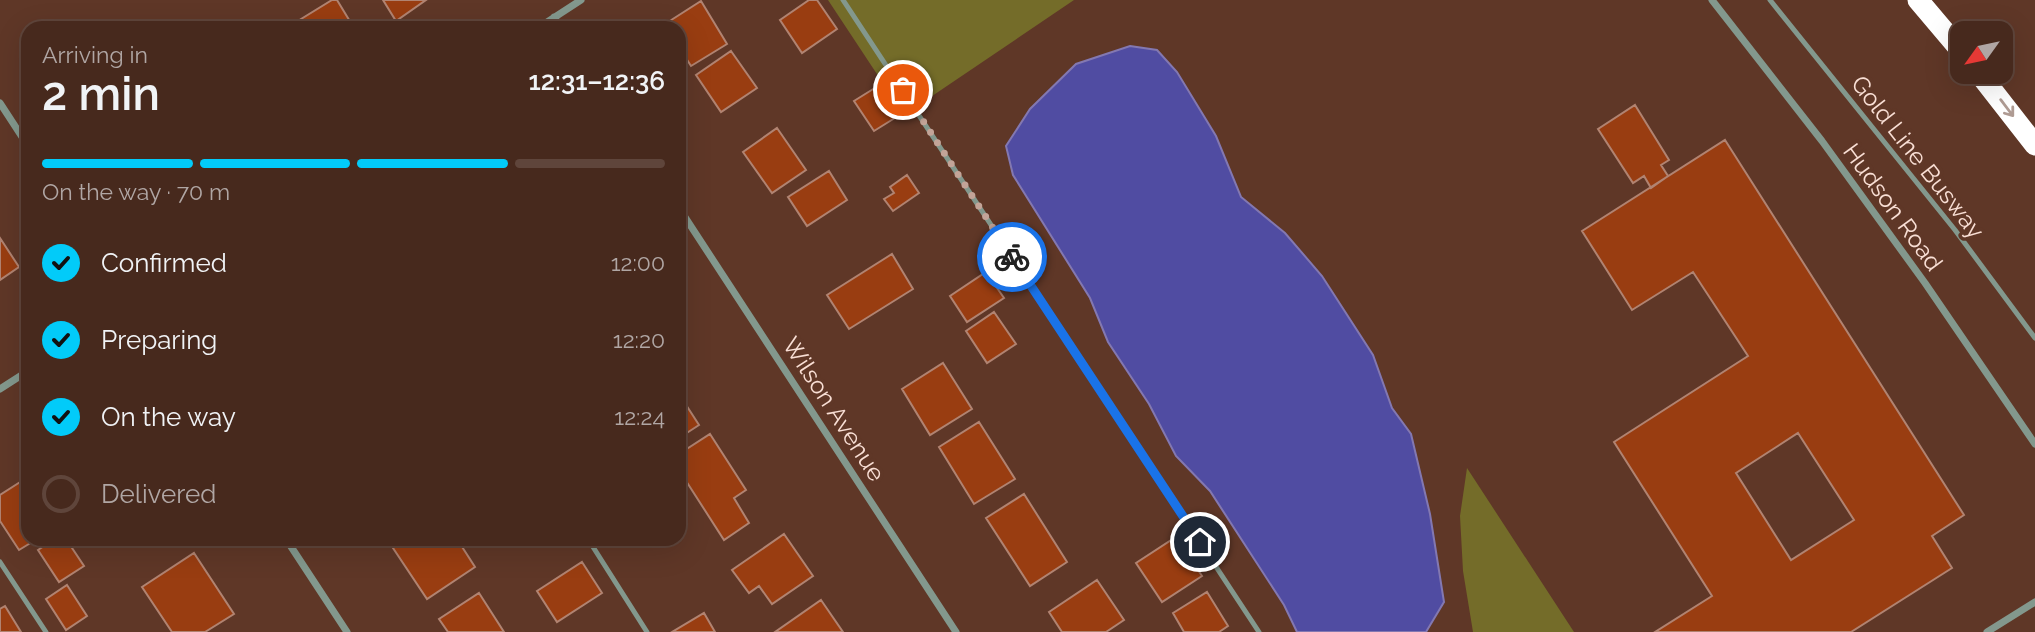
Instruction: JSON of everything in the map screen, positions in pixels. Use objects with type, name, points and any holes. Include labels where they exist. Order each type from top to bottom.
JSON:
[{"type":"highway","points":[[1918,0],[1950,38]]},
{"type":"highway","points":[[1987,84],[2035,145]]},
{"type":"street","points":[[548,21],[581,0]]},
{"type":"street","name":"Hudson Road","points":[[1712,0],[1822,141],[2035,443]]},
{"type":"street","points":[[554,17],[557,21]]},
{"type":"street","points":[[0,103],[21,135]]},
{"type":"street","name":"Wilson Avenue","points":[[686,219],[956,632]]},
{"type":"street","points":[[0,389],[21,376]]},
{"type":"street","points":[[291,546],[347,632]]},
{"type":"street","points":[[1987,632],[2035,602]]},
{"type":"lane","points":[[844,0],[1259,632]]},
{"type":"lane","name":"Gold Line Busway","points":[[1770,0],[1955,230],[2035,338]]},
{"type":"lane","points":[[592,546],[647,632]]},
{"type":"lane","points":[[0,562],[46,632]]},
{"type":"shaded area","points":[[828,0],[1074,0],[904,115]]},
{"type":"shaded area","points":[[1130,46],[1157,50],[1177,72],[1216,136],[1241,197],[1285,233],[1322,276],[1373,355],[1392,408],[1411,434],[1430,514],[1444,602],[1426,632],[1297,632],[1284,605],[1210,491],[1176,456],[1149,404],[1108,342],[1090,298],[1013,175],[1006,146],[1030,109],[1076,64]]},
{"type":"shaded area","points":[[1467,468],[1574,632],[1473,632],[1463,571],[1460,516]]},
{"type":"building","points":[[332,0],[337,0],[350,21],[298,21]]},
{"type":"building","points":[[383,0],[426,0],[396,21]]},
{"type":"building","points":[[809,0],[817,0],[837,29],[802,53],[780,20]]},
{"type":"building","points":[[701,1],[727,44],[691,66],[686,58],[686,21],[670,21]]},
{"type":"building","points":[[731,51],[757,88],[721,112],[696,75]]},
{"type":"building","points":[[878,86],[898,116],[874,131],[854,101]]},
{"type":"building","points":[[1635,105],[1669,160],[1661,165],[1668,176],[1651,188],[1644,176],[1633,183],[1598,129]]},
{"type":"building","points":[[777,128],[806,170],[772,193],[743,152]]},
{"type":"building","points":[[1725,140],[1964,515],[1932,536],[1952,568],[1851,632],[1655,632],[1712,596],[1614,442],[1748,356],[1693,272],[1632,310],[1582,231]],"holes":[[[1798,433],[1854,520],[1791,560],[1736,473]]]},
{"type":"building","points":[[829,171],[847,200],[807,226],[788,197]]},
{"type":"building","points":[[907,175],[919,193],[893,211],[884,199],[894,193],[890,187]]},
{"type":"building","points":[[0,238],[19,267],[0,280]]},
{"type":"building","points":[[892,254],[913,289],[849,329],[827,295]]},
{"type":"building","points":[[986,272],[1004,298],[967,322],[950,296]]},
{"type":"building","points":[[994,312],[1016,344],[987,363],[966,331]]},
{"type":"building","points":[[943,363],[972,409],[930,435],[902,389]]},
{"type":"building","points":[[686,405],[699,425],[686,433]]},
{"type":"building","points":[[979,422],[1015,479],[974,504],[939,447]]},
{"type":"building","points":[[710,434],[746,490],[734,498],[749,523],[724,540],[686,481],[686,449]]},
{"type":"building","points":[[21,482],[21,546],[26,546],[19,550],[0,521],[0,495]]},
{"type":"building","points":[[1024,494],[1067,562],[1030,586],[986,518]]},
{"type":"building","points":[[784,534],[813,576],[772,604],[759,586],[749,593],[732,570]]},
{"type":"building","points":[[1176,537],[1202,576],[1162,602],[1136,563]]},
{"type":"building","points":[[44,546],[71,546],[84,566],[59,582],[38,550]]},
{"type":"building","points":[[392,546],[462,546],[475,567],[427,599]]},
{"type":"building","points":[[194,553],[234,614],[205,632],[172,632],[142,587]]},
{"type":"building","points":[[582,562],[602,593],[557,622],[537,591]]},
{"type":"building","points":[[1097,580],[1124,620],[1106,632],[1062,632],[1049,612]]},
{"type":"building","points":[[67,585],[87,616],[66,630],[46,599]]},
{"type":"building","points":[[1207,592],[1228,626],[1219,632],[1184,632],[1173,613]]},
{"type":"building","points":[[479,593],[504,632],[448,632],[439,619]]},
{"type":"building","points":[[821,600],[843,632],[775,632]]},
{"type":"building","points":[[5,606],[21,632],[0,632],[0,609]]},
{"type":"building","points":[[704,613],[715,632],[672,632]]},
{"type":"way so far","points":[[903,90],[1012,257]]},
{"type":"route","points":[[1012,257],[1200,542]]}]
